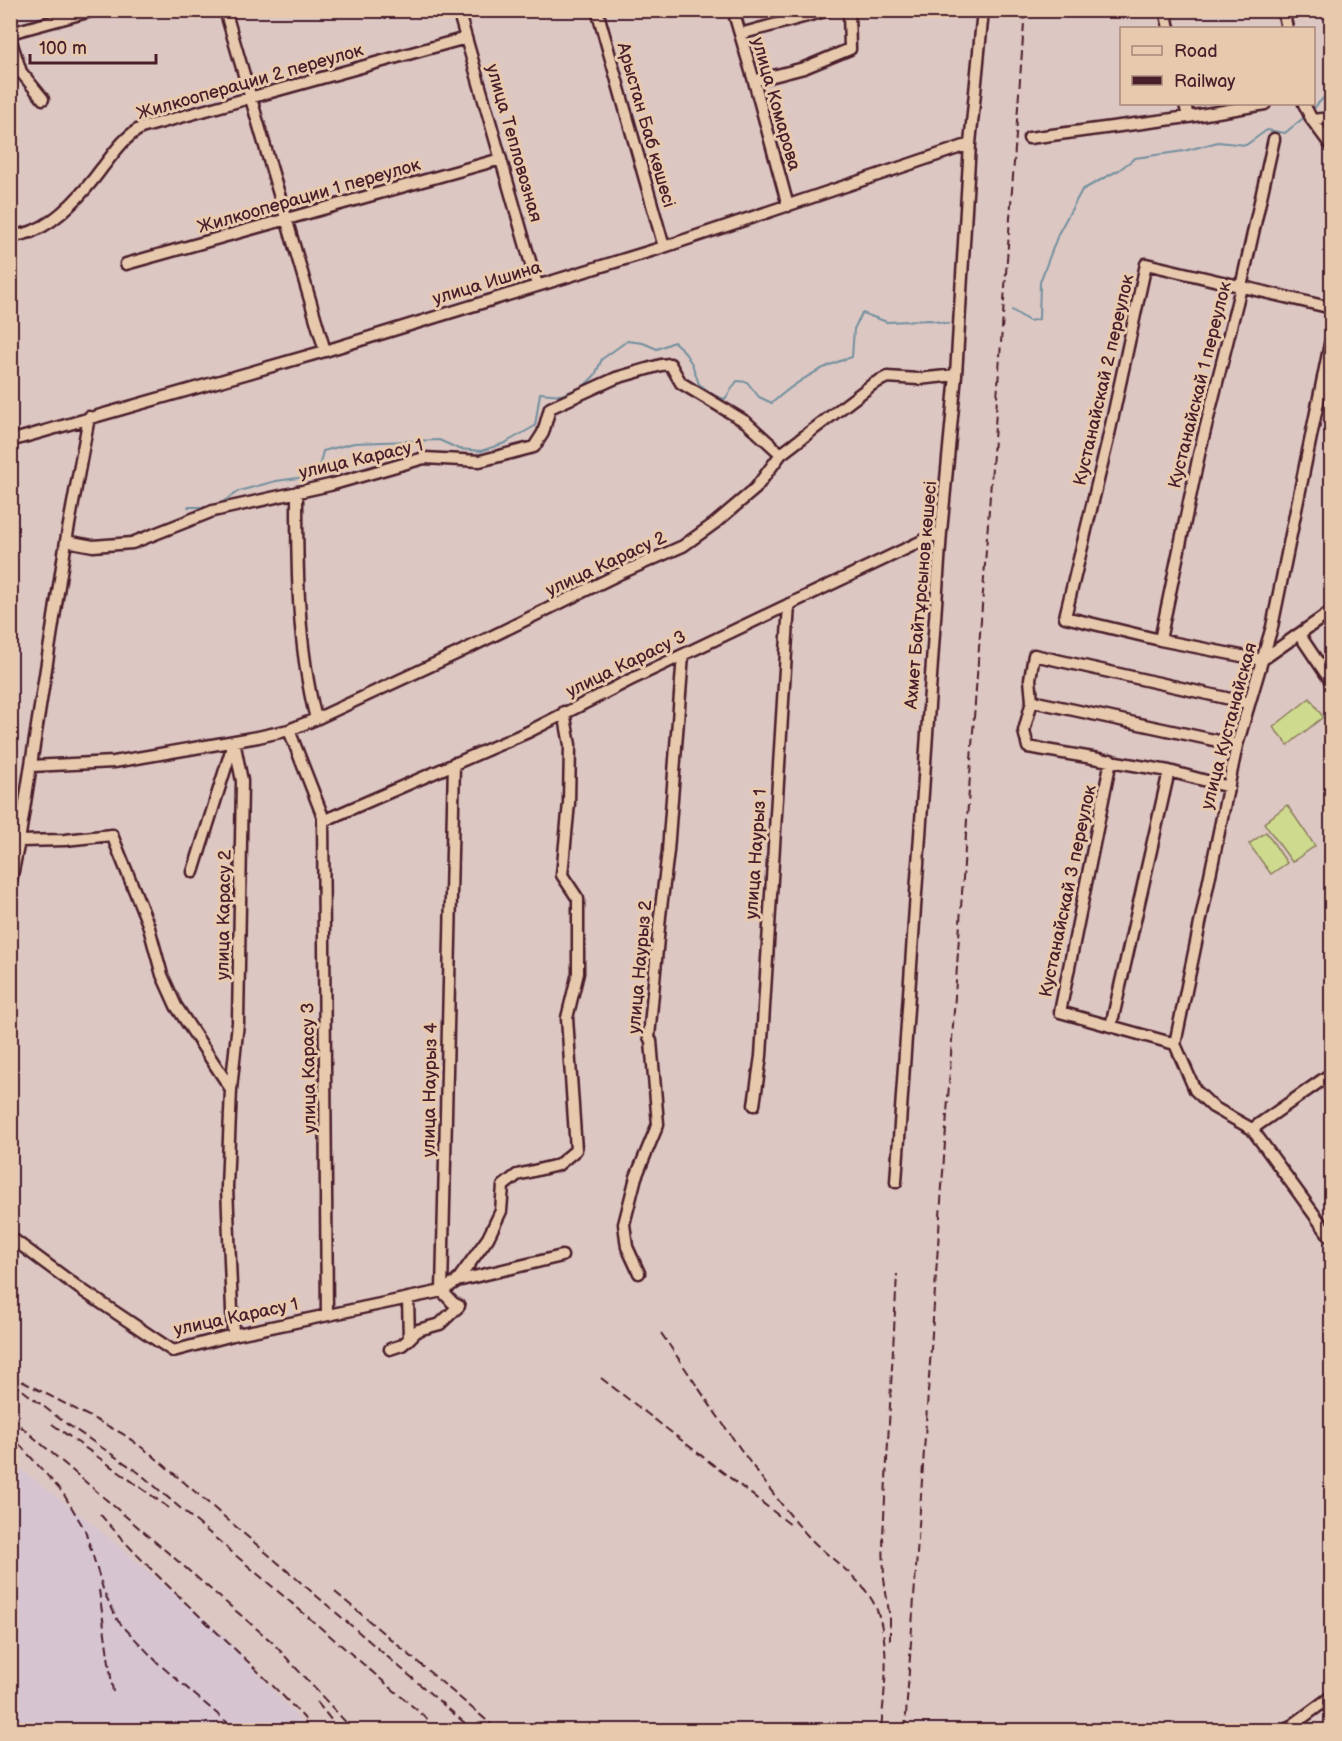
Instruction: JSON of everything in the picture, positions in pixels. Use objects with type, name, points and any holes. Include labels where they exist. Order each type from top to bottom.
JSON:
[{"type":"street","points":[[225,10],[325,351]]},
{"type":"street","name":"улица Тепловозная","points":[[458,10],[537,285]]},
{"type":"street","name":"Арыстан Баб көшесі","points":[[597,10],[664,248]]},
{"type":"street","name":"улица Комарова","points":[[733,10],[788,206]]},
{"type":"street","points":[[740,34],[829,10]]},
{"type":"street","points":[[754,81],[804,68],[850,49],[849,10]]},
{"type":"street","name":"Ахмет Байтұрсынов көшесі","points":[[896,1182],[941,532],[956,375],[970,144],[983,10]]},
{"type":"street","points":[[1166,10],[1169,27]]},
{"type":"street","points":[[1283,10],[1287,27]]},
{"type":"street","points":[[43,99],[21,72],[10,35],[93,11]]},
{"type":"street","name":"Жилкооперации 2 переулок","points":[[10,237],[32,232],[50,223],[89,186],[130,134],[141,128],[466,38]]},
{"type":"street","points":[[1185,105],[1188,117]]},
{"type":"street","points":[[1029,138],[1259,105]]},
{"type":"street","points":[[1304,105],[1312,120],[1332,147]]},
{"type":"street","points":[[1312,120],[1332,118]]},
{"type":"street","name":"Кустанайскай 1 переулок","points":[[1160,640],[1200,450],[1241,287],[1274,139]]},
{"type":"street","name":"улица Ишина","points":[[10,441],[325,351],[664,248],[970,144]]},
{"type":"street","name":"Жилкооперации 1 переулок","points":[[126,264],[501,159]]},
{"type":"street","name":"Кустанайскай 2 переулок","points":[[1160,640],[1065,617],[1108,439],[1146,264],[1332,308]]},
{"type":"street","name":"улица Кустанайская","points":[[1174,1044],[1237,745],[1272,627],[1332,334]]},
{"type":"street","name":"улица Карасу 1","points":[[66,541],[93,546],[132,543],[213,511],[330,485],[424,458],[480,461],[534,447],[543,433],[550,408],[616,378],[661,365],[670,364],[681,383],[746,422],[781,454]]},
{"type":"street","name":"улица Карасу 2","points":[[31,766],[114,762],[290,730],[683,546],[716,523],[755,489],[781,454],[873,384],[887,377],[918,379],[956,375]]},
{"type":"street","points":[[10,886],[19,842],[66,541],[89,417]]},
{"type":"street","points":[[297,492],[297,565],[301,633],[307,683],[316,719]]},
{"type":"street","name":"улица Карасу 3","points":[[323,820],[528,732],[564,712],[941,532]]},
{"type":"street","name":"улица Наурыз 1","points":[[754,1105],[761,1056],[789,604]]},
{"type":"street","points":[[1160,640],[1262,660],[1332,612]]},
{"type":"street","points":[[1299,634],[1332,683]]},
{"type":"street","name":"улица Наурыз 2","points":[[639,1273],[627,1247],[624,1224],[636,1177],[658,1124],[651,1041],[648,1037],[668,851],[683,655]]},
{"type":"street","points":[[1228,787],[1169,771],[1028,747],[1024,731],[1032,701],[1030,680],[1034,655],[1248,703]]},
{"type":"street","points":[[1032,701],[1237,745]]},
{"type":"street","points":[[458,1281],[493,1229],[501,1211],[503,1186],[517,1175],[558,1164],[576,1150],[567,1018],[578,973],[578,899],[562,875],[569,803],[570,745],[564,712]]},
{"type":"street","name":"улица Карасу 3","points":[[290,730],[323,820],[327,1315]]},
{"type":"street","name":"улица Карасу 2","points":[[194,872],[234,741]]},
{"type":"street","name":"улица Карасу 2","points":[[233,1335],[227,1187],[231,1089],[238,1023],[242,781],[234,741]]},
{"type":"street","name":"Кустанайскай 3 переулок","points":[[1111,760],[1060,1012],[1174,1044]]},
{"type":"street","name":"улица Наурыз 4","points":[[442,1291],[454,763]]},
{"type":"street","points":[[1111,1026],[1169,771]]},
{"type":"street","points":[[19,842],[112,835],[148,924],[162,975],[176,1006],[231,1089]]},
{"type":"street","points":[[1174,1044],[1195,1090],[1213,1107],[1252,1129],[1332,1239]]},
{"type":"street","points":[[1252,1129],[1328,1076],[1332,1088]]},
{"type":"street","name":"улица Карасу 1","points":[[10,1237],[79,1288],[173,1351],[233,1335],[442,1291]]},
{"type":"street","points":[[390,1349],[402,1345],[418,1330],[440,1324],[459,1305],[453,1303],[442,1291],[458,1281],[562,1256]]},
{"type":"street","points":[[408,1298],[408,1339]]},
{"type":"street","points":[[1286,1731],[1332,1696]]},
{"type":"shaded area","points":[[11,1462],[89,1521],[220,1632],[309,1730],[29,1730],[11,1710]]},
{"type":"green space","points":[[1310,698],[1323,717],[1288,745],[1273,727]]},
{"type":"green space","points":[[1287,805],[1315,846],[1292,862],[1264,823]]},
{"type":"green space","points":[[1266,832],[1287,863],[1271,874],[1249,844]]},
{"type":"waterway","points":[[1311,111],[1332,89]]},
{"type":"waterway","points":[[1012,310],[1029,321],[1039,319],[1040,282],[1059,232],[1082,190],[1119,170],[1135,158],[1184,151],[1218,142],[1246,145],[1267,130],[1285,133],[1307,115]]},
{"type":"waterway","points":[[218,505],[239,491],[276,481],[306,477],[319,467],[323,451],[354,443],[439,440],[459,449],[481,451],[505,443],[535,426],[540,393],[562,395],[584,386],[595,375],[602,359],[627,341],[643,343],[657,349],[674,342],[683,350],[692,364],[699,384],[715,396],[725,399],[737,381],[747,382],[759,397],[772,403],[809,376],[852,357],[854,329],[862,313],[887,322],[930,320],[948,324]]},
{"type":"waterway","points":[[188,507],[210,507]]},
{"type":"railway","points":[[905,1730],[1025,10]]},
{"type":"railway","points":[[890,1640],[890,1619],[884,1579],[883,1536],[897,1274]]},
{"type":"railway","points":[[661,1333],[724,1426],[794,1520],[868,1593],[878,1613],[884,1642],[885,1686],[881,1730]]},
{"type":"railway","points":[[10,1375],[123,1434],[151,1454],[473,1730]]},
{"type":"railway","points":[[601,1378],[791,1525]]},
{"type":"railway","points":[[12,1382],[64,1422],[138,1472],[431,1722]]},
{"type":"railway","points":[[10,1417],[272,1642],[353,1730]]},
{"type":"railway","points":[[52,1424],[169,1508]]},
{"type":"railway","points":[[10,1434],[63,1493],[85,1530],[104,1592],[118,1621],[159,1664],[236,1730]]},
{"type":"railway","points":[[100,1514],[149,1567],[306,1720]]},
{"type":"railway","points":[[99,1590],[113,1692]]},
{"type":"railway","points":[[335,1592],[498,1730]]},
{"type":"railway","points":[[317,1702],[339,1730]]}]
